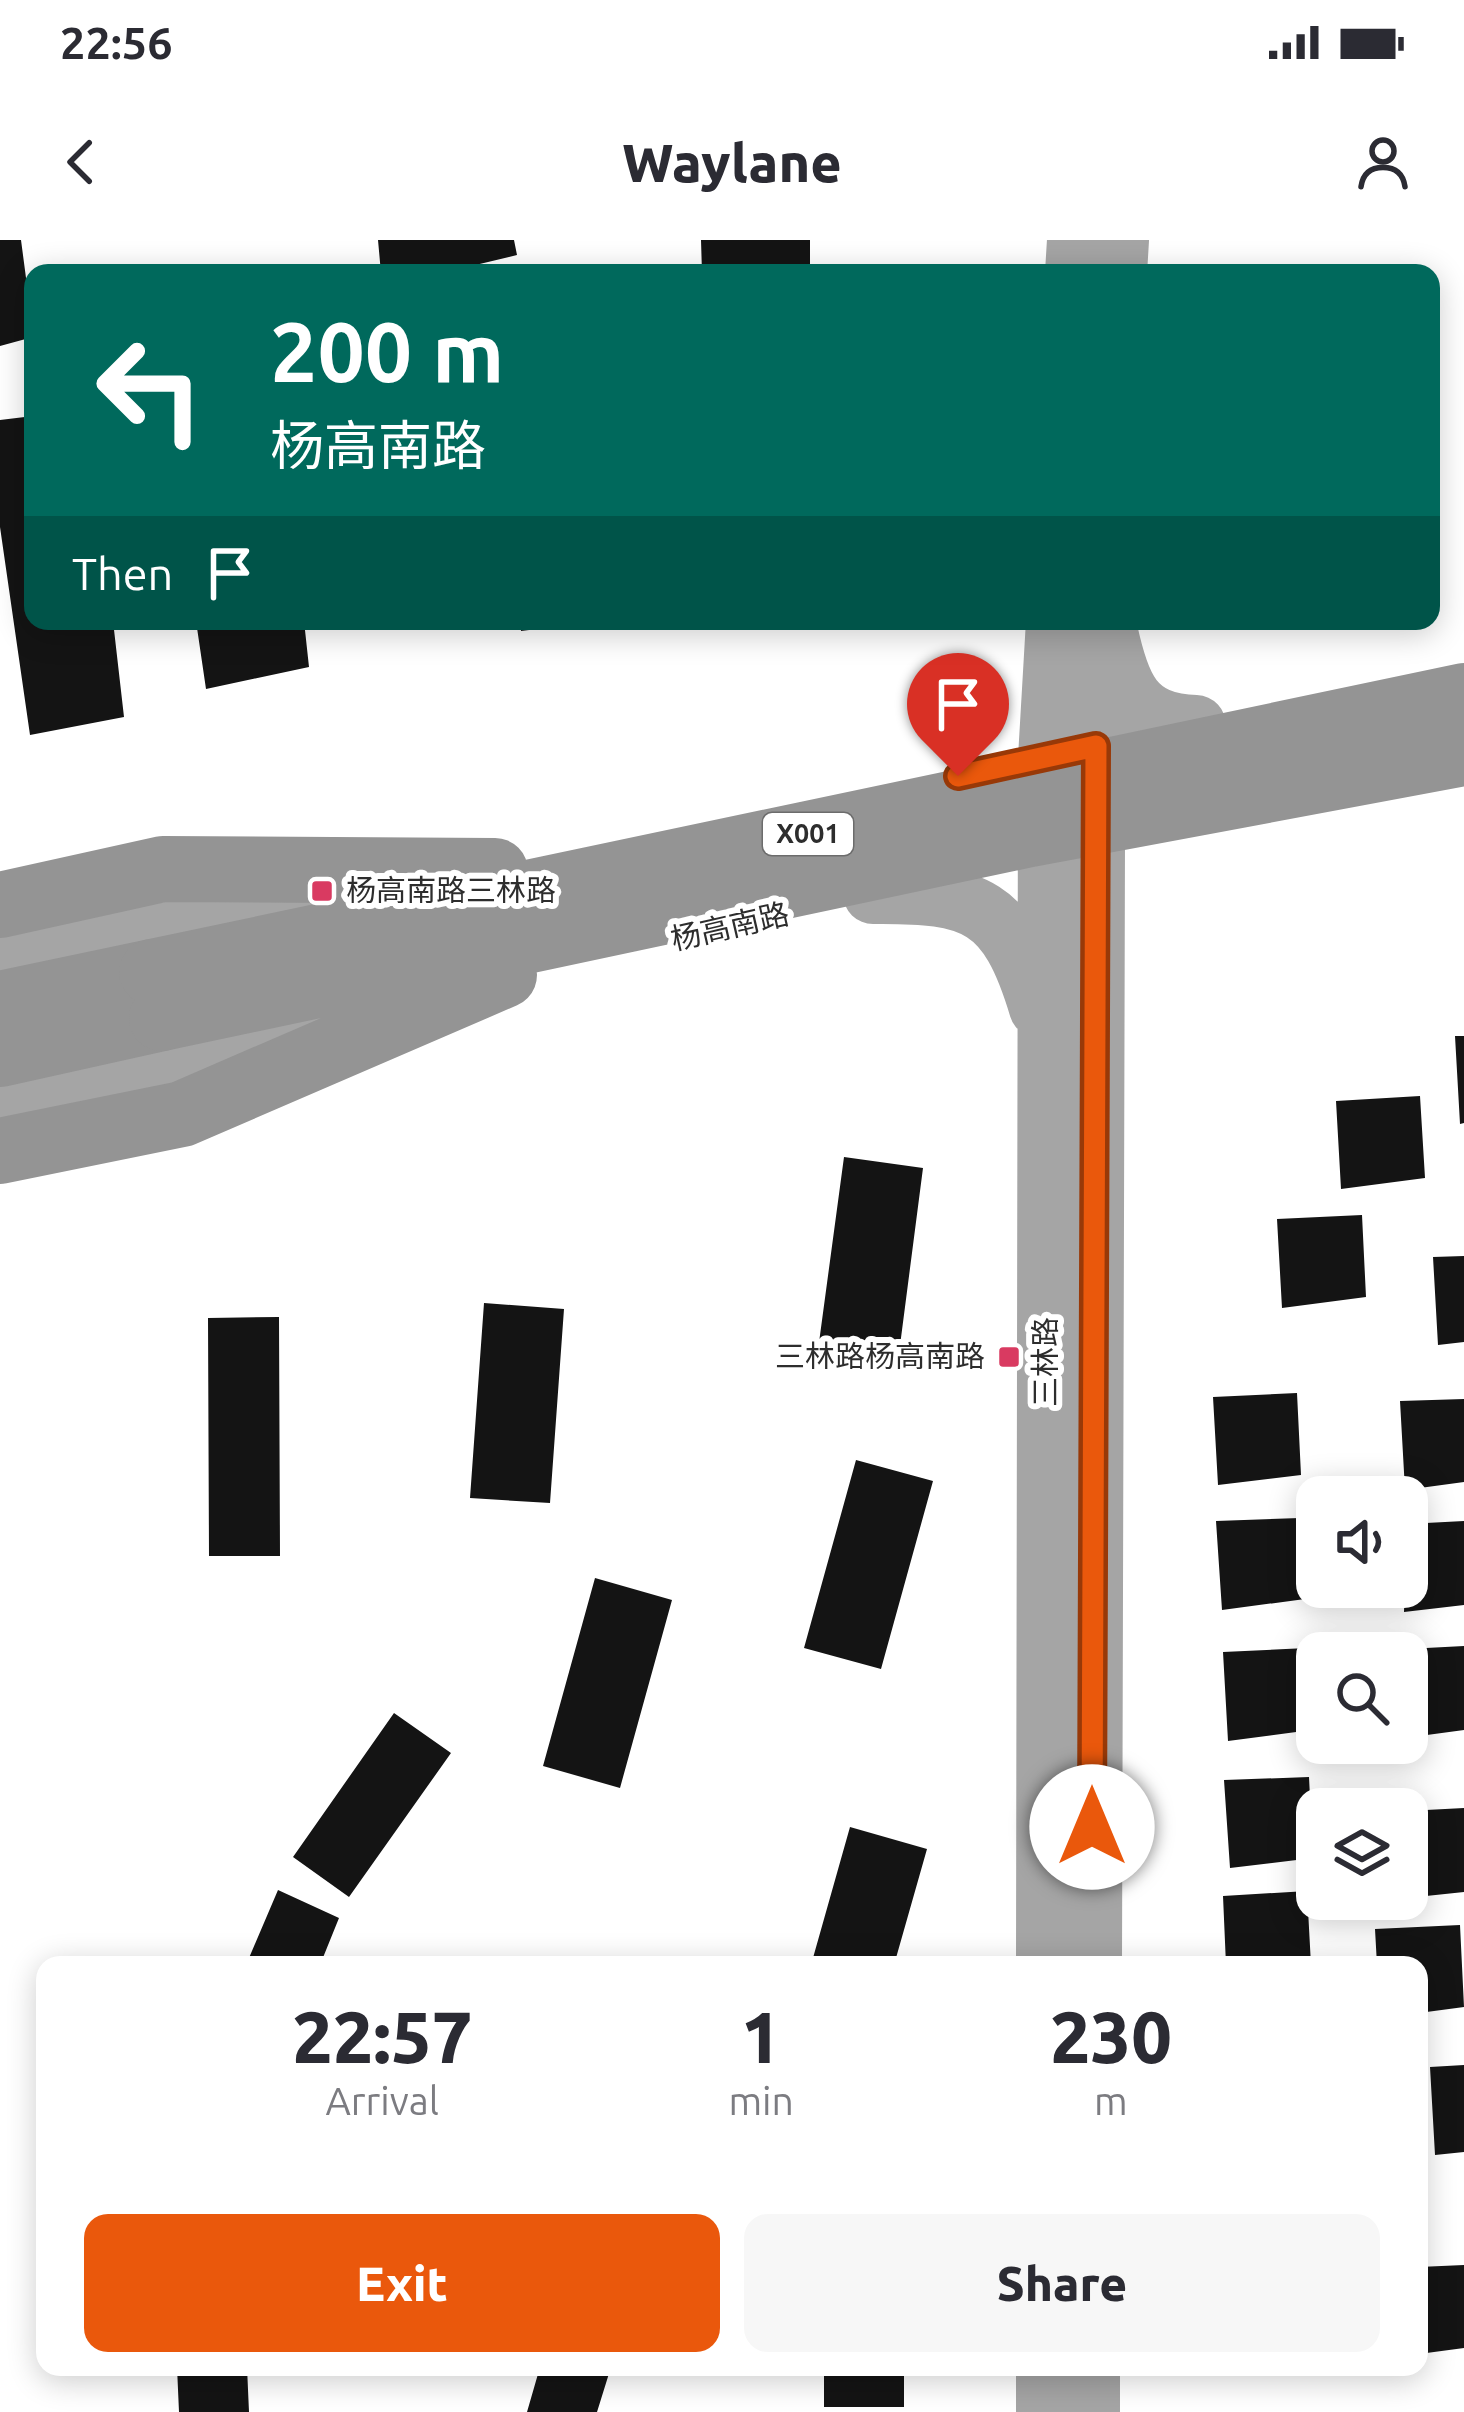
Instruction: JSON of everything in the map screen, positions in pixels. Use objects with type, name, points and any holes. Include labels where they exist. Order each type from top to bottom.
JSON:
[{"type":"highway","name":"杨高南路","points":[[0,1004],[157,995],[628,896],[1464,696]]},
{"type":"highway","name":"杨高南路","points":[[628,896],[1030,834],[1464,753]]},
{"type":"highway","name":"X001","points":[[0,905],[163,869],[628,896]]},
{"type":"highway","name":"X001","points":[[0,1151],[182,1114],[628,896]]},
{"type":"highway","name":"杨高南路","points":[[0,1054],[157,995]]},
{"type":"highway","points":[[130,1074],[157,995]]},
{"type":"main road","points":[[1057,630],[1072,752]]},
{"type":"main road","points":[[1072,752],[1102,630]]},
{"type":"main road","points":[[1107,630],[1119,672],[1139,706],[1154,719],[1196,725]]},
{"type":"main road","points":[[1072,752],[1464,667]]},
{"type":"main road","name":"三林路","points":[[1072,752],[1092,1956]]},
{"type":"main road","name":"X001","points":[[0,963],[322,904],[1072,752]]},
{"type":"main road","name":"杨高南路","points":[[0,1101],[130,1074],[359,1012],[1072,848],[1464,776]]},
{"type":"main road","name":"三林路","points":[[1046,1956],[1047,1061],[1072,848]]},
{"type":"main road","points":[[873,894],[932,894],[964,902],[995,919],[1015,944],[1029,975],[1047,1061]]},
{"type":"main road","points":[[1046,2376],[1046,2412]]},
{"type":"main road","points":[[1090,2376],[1090,2412]]},
{"type":"building","points":[[0,240],[21,240],[24,339],[0,346]]},
{"type":"building","points":[[378,240],[514,240],[517,255],[480,264],[380,264]]},
{"type":"building","points":[[701,240],[810,240],[810,264],[702,264]]},
{"type":"building","points":[[24,417],[24,630],[114,630],[124,717],[30,735],[0,527],[0,420]]},
{"type":"building","points":[[197,630],[305,630],[309,667],[206,689]]},
{"type":"building","points":[[1455,1036],[1464,1036],[1464,1123],[1460,1124]]},
{"type":"building","points":[[1420,1096],[1425,1178],[1341,1189],[1336,1101]]},
{"type":"building","points":[[844,1157],[923,1168],[898,1361],[818,1350]]},
{"type":"building","points":[[1362,1215],[1366,1297],[1282,1308],[1277,1219]]},
{"type":"building","points":[[1464,1256],[1464,1342],[1438,1345],[1433,1257]]},
{"type":"building","points":[[484,1303],[564,1309],[550,1503],[470,1498]]},
{"type":"building","points":[[279,1317],[280,1556],[209,1556],[208,1318]]},
{"type":"building","points":[[1297,1393],[1301,1475],[1218,1485],[1213,1397]]},
{"type":"building","points":[[1464,1399],[1464,1482],[1428,1487],[1428,1476],[1404,1476],[1400,1401]]},
{"type":"building","points":[[856,1460],[933,1481],[881,1669],[804,1648]]},
{"type":"building","points":[[1296,1518],[1296,1600],[1222,1610],[1216,1521]]},
{"type":"building","points":[[1464,1521],[1464,1605],[1404,1612],[1404,1608],[1428,1608],[1428,1523]]},
{"type":"building","points":[[595,1578],[672,1600],[620,1788],[543,1766]]},
{"type":"building","points":[[1464,1646],[1464,1730],[1428,1735],[1428,1648]]},
{"type":"building","points":[[1296,1649],[1296,1732],[1228,1741],[1223,1652]]},
{"type":"building","points":[[394,1713],[451,1753],[349,1897],[293,1857]]},
{"type":"building","points":[[1309,1777],[1310,1788],[1296,1788],[1296,1860],[1230,1868],[1224,1780]]},
{"type":"building","points":[[1464,1808],[1464,1892],[1428,1896],[1428,1810]]},
{"type":"building","points":[[850,1827],[927,1849],[897,1956],[814,1956]]},
{"type":"building","points":[[278,1890],[339,1918],[324,1956],[250,1956]]},
{"type":"building","points":[[1296,1892],[1296,1920],[1309,1920],[1311,1956],[1226,1956],[1223,1896]]},
{"type":"building","points":[[1460,1925],[1464,2007],[1428,2012],[1428,1956],[1376,1956],[1375,1929]]},
{"type":"building","points":[[1464,2065],[1464,2152],[1435,2155],[1430,2067]]},
{"type":"building","points":[[1464,2265],[1464,2348],[1428,2353],[1428,2267]]},
{"type":"building","points":[[177,2376],[247,2376],[249,2412],[179,2412]]},
{"type":"building","points":[[537,2376],[608,2376],[597,2412],[527,2412]]},
{"type":"building","points":[[824,2376],[904,2376],[904,2407],[824,2407]]},
{"type":"place","name":"杨高南路三林路","points":[[322,891]]},
{"type":"place","name":"三林路杨高南路","points":[[1009,1357]]},
{"type":"route","points":[[958,776],[1096,746],[1092,1827]]}]
